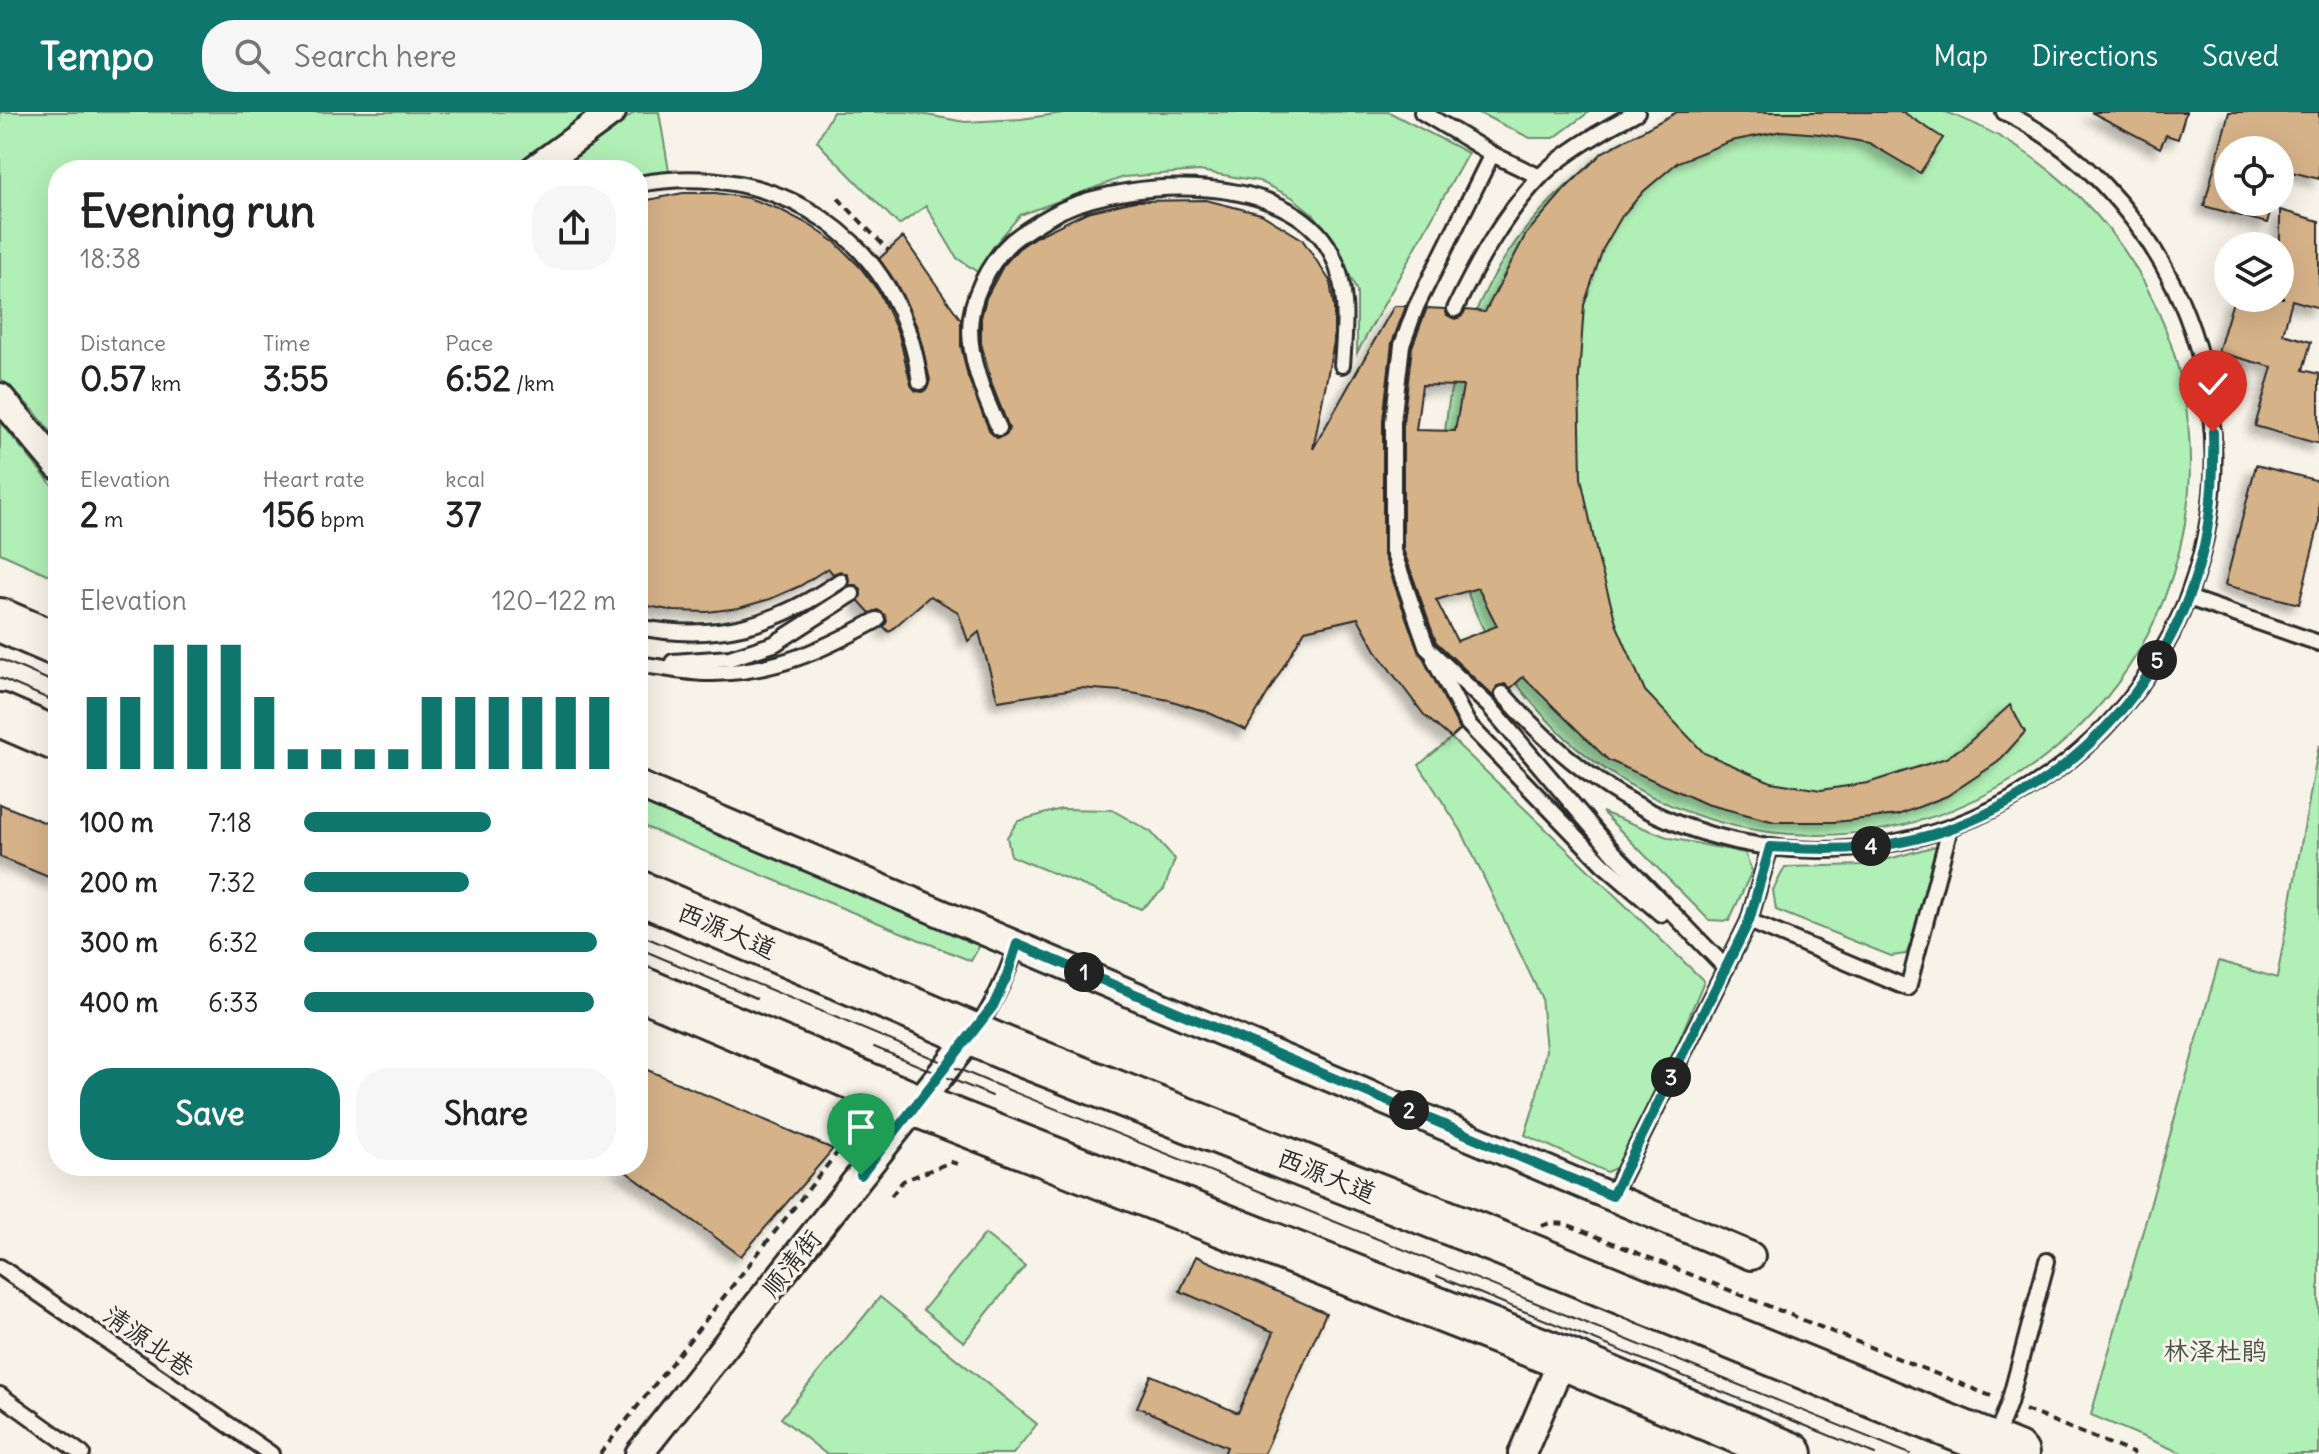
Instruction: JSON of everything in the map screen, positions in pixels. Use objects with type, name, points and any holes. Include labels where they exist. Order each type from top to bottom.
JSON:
[{"type":"main road","points":[[0,620],[48,641]]},
{"type":"main road","points":[[0,715],[48,736]]},
{"type":"main road","name":"西源大道","points":[[648,896],[972,1035],[1505,1245],[2006,1449]]},
{"type":"main road","points":[[648,991],[916,1105],[1563,1358],[1791,1454]]},
{"type":"street","points":[[547,160],[612,112]]},
{"type":"street","points":[[0,397],[48,454]]},
{"type":"street","points":[[648,789],[1751,1256]]},
{"type":"street","name":"顺清街","points":[[639,1454],[972,1035]]},
{"type":"street","points":[[1522,1454],[1563,1358]]},
{"type":"lane","points":[[1422,112],[1492,154],[1540,177]]},
{"type":"lane","points":[[1455,309],[1493,238],[1540,177],[1603,130],[1637,112]]},
{"type":"lane","points":[[1503,694],[1546,740],[1604,786],[1643,808],[1684,826],[1726,839],[1770,847],[1846,849],[1892,844],[1950,828],[1990,812],[2028,792],[2063,767],[2124,708],[2171,637],[2201,558],[2210,516],[2214,474],[2208,389],[2199,348],[2184,308],[2166,270],[2143,233],[2087,169],[2054,143],[2004,112]]},
{"type":"lane","points":[[1492,154],[1426,285],[1402,345],[1393,422],[1393,551],[1427,648],[1468,724],[1603,864],[1726,968]]},
{"type":"lane","points":[[648,182],[676,178],[726,180],[782,196],[819,216],[852,242],[880,275],[901,312],[921,366],[920,382]]},
{"type":"lane","points":[[999,428],[983,396],[972,361],[971,317],[995,260],[1017,236],[1063,210],[1144,189],[1184,187],[1235,191],[1271,202],[1303,219],[1330,251],[1343,290],[1346,320],[1342,365]]},
{"type":"lane","points":[[648,629],[681,634],[744,628],[804,605],[840,581]]},
{"type":"lane","points":[[648,663],[730,658],[774,644],[852,594]]},
{"type":"lane","points":[[2188,598],[2319,643]]},
{"type":"lane","points":[[648,665],[710,673],[766,669],[825,648],[877,620]]},
{"type":"lane","points":[[1427,648],[1489,706],[1614,853],[1726,968]]},
{"type":"lane","points":[[1749,921],[1908,988],[1950,828]]},
{"type":"lane","points":[[1612,1196],[1749,921],[1770,847]]},
{"type":"lane","points":[[972,1035],[993,1006],[1017,944]]},
{"type":"lane","points":[[2006,1449],[2009,1403],[2047,1261]]},
{"type":"lane","name":"清源北巷","points":[[0,1267],[271,1454]]},
{"type":"lane","points":[[0,1395],[82,1454]]},
{"type":"path","points":[[838,198],[888,250]]},
{"type":"path","points":[[600,1454],[840,1149],[837,1109],[824,1103]]},
{"type":"path","points":[[839,1129],[856,1126]]},
{"type":"path","points":[[891,1196],[903,1181],[951,1162],[961,1165]]},
{"type":"path","points":[[1505,1245],[1526,1231],[1550,1223],[1566,1224],[2135,1454]]},
{"type":"green space","points":[[1817,89],[1890,96],[1960,118],[2024,152],[2081,198],[2127,255],[2161,319],[2183,389],[2190,462],[2183,535],[2161,605],[2127,669],[2081,726],[2024,772],[1960,806],[1890,828],[1817,835],[1744,828],[1674,806],[1610,772],[1553,726],[1507,669],[1473,605],[1451,535],[1444,462],[1451,389],[1473,319],[1507,255],[1553,198],[1610,152],[1674,118],[1744,96]]},
{"type":"green space","points":[[0,112],[591,112],[525,160],[48,160],[48,428],[0,378]]},
{"type":"green space","points":[[635,112],[659,112],[669,171],[648,176],[648,160],[569,160]]},
{"type":"green space","points":[[833,112],[910,112],[965,122],[1070,112],[1389,112],[1468,153],[1357,353],[1357,292],[1335,241],[1314,215],[1292,197],[1259,181],[1199,171],[1124,177],[1020,215],[993,247],[979,273],[957,258],[926,206],[899,225],[825,150],[817,141]]},
{"type":"green space","points":[[1477,112],[1589,112],[1554,138],[1530,138]]},
{"type":"green space","points":[[0,422],[48,480],[48,575],[0,553]]},
{"type":"green space","points":[[1451,738],[1704,981],[1628,1162],[1607,1172],[1525,1135],[1546,1050],[1541,997],[1462,832],[1419,765]]},
{"type":"green space","name":"林泽杜鹃","points":[[2319,745],[2319,1454],[2184,1454],[2091,1415],[2219,961],[2277,978]]},
{"type":"green space","points":[[648,804],[980,945],[971,961],[648,828]]},
{"type":"green space","points":[[1061,809],[1112,810],[1151,832],[1175,859],[1164,889],[1141,909],[1011,856],[1007,837],[1018,821]]},
{"type":"green space","points":[[1602,812],[1670,838],[1745,853],[1752,871],[1729,921],[1709,920]]},
{"type":"green space","points":[[1943,844],[1949,859],[1906,954],[1891,956],[1776,910],[1773,890],[1785,867],[1867,865]]},
{"type":"green space","points":[[985,1234],[1025,1266],[964,1342],[923,1310]]},
{"type":"green space","points":[[880,1297],[1037,1424],[1013,1454],[826,1454],[781,1418]]},
{"type":"building","points":[[1677,112],[1903,112],[1943,138],[1920,173],[1869,143],[1782,131],[1731,141],[1678,162],[1644,191],[1622,216],[1603,249],[1584,305],[1579,377],[1581,478],[1597,554],[1617,626],[1645,691],[1704,753],[1771,782],[1821,790],[1868,783],[1946,758],[1967,744],[2010,705],[2025,732],[1998,762],[1947,796],[1898,815],[1835,822],[1775,822],[1706,804],[1608,760],[1523,677],[1511,688],[1505,684],[1497,686],[1493,696],[1436,642],[1403,549],[1403,423],[1412,347],[1427,308],[1445,309],[1447,315],[1455,319],[1466,310],[1485,312],[1526,234],[1603,152]],"holes":[[[1422,385],[1463,386],[1455,431],[1416,430]],[[1478,588],[1497,626],[1457,641],[1436,600]]]},
{"type":"building","points":[[2091,112],[2186,112],[2178,139],[2166,135],[2160,148]]},
{"type":"building","points":[[2229,112],[2319,112],[2319,179],[2294,173],[2294,136],[2223,136]]},
{"type":"building","points":[[2214,168],[2214,209],[2204,206]]},
{"type":"building","points":[[683,193],[716,193],[748,198],[779,209],[835,242],[879,292],[899,335],[911,385],[922,392],[927,389],[930,380],[918,329],[896,283],[879,259],[903,237],[961,320],[961,346],[968,377],[990,432],[997,438],[1007,434],[1009,428],[992,385],[981,343],[981,318],[986,298],[1003,266],[1018,249],[1035,237],[1087,212],[1135,201],[1206,200],[1261,214],[1302,239],[1330,281],[1334,308],[1334,342],[1313,449],[1394,306],[1406,306],[1392,343],[1383,421],[1383,552],[1418,651],[1460,730],[1451,738],[1425,716],[1378,654],[1358,618],[1305,630],[1246,730],[1207,712],[1169,700],[1121,691],[1080,688],[998,701],[979,632],[968,641],[958,612],[930,596],[889,632],[884,627],[887,621],[885,615],[878,610],[870,613],[859,601],[861,589],[849,585],[848,575],[840,571],[833,574],[828,568],[800,586],[739,608],[707,612],[648,606],[648,200]]},
{"type":"building","points":[[2294,214],[2319,221],[2319,308],[2294,301],[2294,232],[2280,232],[2280,216]]},
{"type":"building","points":[[2241,216],[2269,216],[2267,223]]},
{"type":"building","points":[[2230,312],[2289,312],[2283,334],[2311,342],[2303,370],[2319,374],[2319,444],[2255,426],[2272,367],[2218,352]]},
{"type":"building","points":[[2256,465],[2319,481],[2319,524],[2299,604],[2225,585]]},
{"type":"building","points":[[0,804],[48,824],[48,877],[0,857]]},
{"type":"building","points":[[648,1070],[833,1149],[741,1256],[632,1176],[648,1176]]},
{"type":"building","points":[[1196,1256],[1326,1313],[1264,1454],[1224,1454],[1227,1447],[1137,1407],[1151,1375],[1238,1413],[1274,1332],[1180,1291]]},
{"type":"tram line","points":[[0,659],[48,680]]},
{"type":"tram line","points":[[0,678],[48,699]]},
{"type":"tram line","points":[[648,938],[994,1084],[1910,1454]]},
{"type":"tram line","points":[[648,952],[756,998]]},
{"type":"tram line","points":[[874,1047],[992,1096]]},
{"type":"tram line","points":[[1437,1276],[1875,1454]]},
{"type":"route","points":[[861,1175],[993,1006],[1017,944],[1612,1196],[1749,921],[1770,847],[1831,850],[1892,844],[1950,828],[2028,792],[2063,767],[2124,708],[2171,637],[2201,558],[2210,516],[2214,474],[2213,432]]}]
